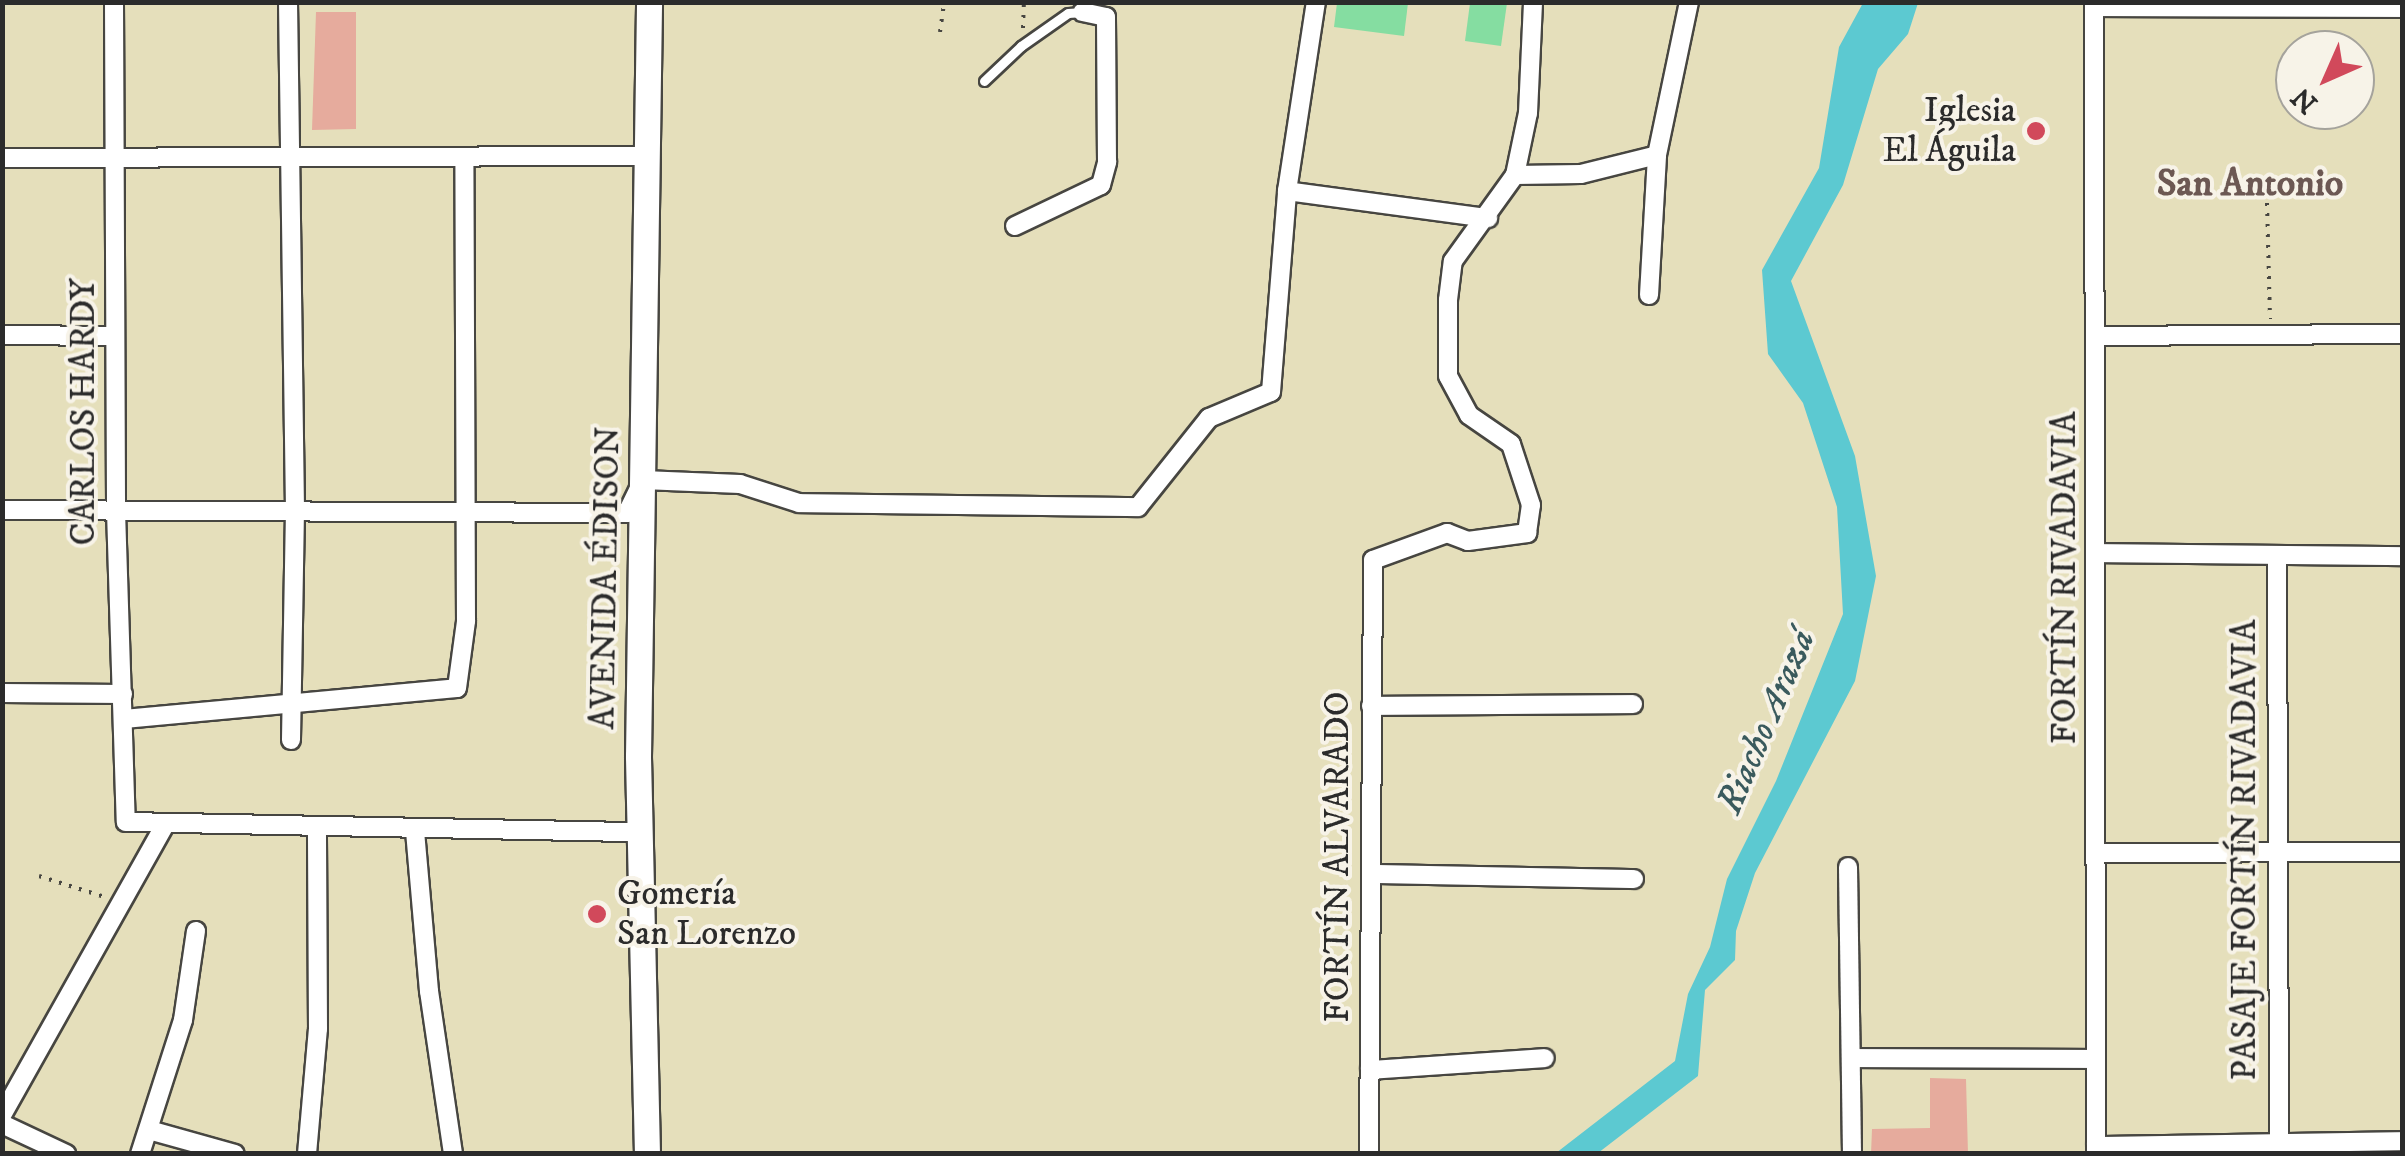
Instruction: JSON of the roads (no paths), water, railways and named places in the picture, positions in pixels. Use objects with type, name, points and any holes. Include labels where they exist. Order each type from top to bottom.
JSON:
[{"type":"main road","name":"AVENIDA ÉDISON","points":[[634,2],[643,480],[638,756],[648,1154]]},
{"type":"main road","name":"AVENIDA ÉDISON","points":[[636,1154],[627,513],[638,157],[649,2]]},
{"type":"street","name":"CARLOS HARDY","points":[[114,2],[116,510],[126,822],[166,824]]},
{"type":"street","points":[[288,2],[295,510],[290,740]]},
{"type":"street","points":[[2,510],[627,513],[643,480],[740,484],[799,504],[1138,507],[1209,418],[1271,392],[1287,190],[1316,2]]},
{"type":"street","points":[[1287,190],[1488,218],[1515,175],[1528,113],[1533,2]]},
{"type":"street","points":[[1648,295],[1657,155],[1689,2]]},
{"type":"street","points":[[2094,5],[2402,8]]},
{"type":"street","name":"FORTÍN RIVADAVIA","points":[[2094,5],[2098,336],[2096,1150]]},
{"type":"street","points":[[1015,226],[1102,185],[1106,17],[1083,7]]},
{"type":"street","points":[[1515,175],[1581,174],[1657,155]]},
{"type":"street","points":[[124,719],[457,688],[466,622],[464,157]]},
{"type":"street","points":[[2,158],[638,157]]},
{"type":"street","name":"FORTÍN ALVARADO","points":[[1370,1154],[1373,560],[1447,533],[1468,540],[1528,533],[1530,505],[1511,444],[1469,415],[1448,376],[1453,260],[1488,218]]},
{"type":"street","points":[[2098,336],[2402,334]]},
{"type":"street","points":[[2,335],[116,336]]},
{"type":"street","points":[[2098,553],[2402,556]]},
{"type":"street","name":"PASAJE FORTÍN RIVADAVIA","points":[[2276,557],[2274,852],[2279,1143]]},
{"type":"street","points":[[2,693],[123,694]]},
{"type":"street","points":[[1371,706],[1632,704]]},
{"type":"street","points":[[2,1115],[125,903],[166,824],[317,830],[629,832]]},
{"type":"street","points":[[308,1154],[318,1029],[317,830]]},
{"type":"street","points":[[415,831],[429,992],[453,1154]]},
{"type":"street","points":[[2098,854],[2402,852]]},
{"type":"street","points":[[1848,867],[1852,1154]]},
{"type":"street","points":[[1374,874],[1634,879]]},
{"type":"street","points":[[140,1154],[184,1020],[196,931]]},
{"type":"street","points":[[1370,1070],[1545,1058]]},
{"type":"street","points":[[1852,1058],[2094,1059]]},
{"type":"street","points":[[2,1124],[66,1154]]},
{"type":"street","points":[[150,1130],[235,1154]]},
{"type":"street","points":[[2096,1150],[2402,1141]]},
{"type":"lane","points":[[984,81],[1023,44],[1083,7]]},
{"type":"water","points":[[1863,3],[1918,3],[1908,34],[1878,69],[1843,185],[1791,281],[1855,456],[1876,576],[1855,681],[1755,873],[1736,931],[1735,960],[1705,990],[1698,1076],[1598,1153],[1556,1153],[1675,1061],[1688,994],[1710,947],[1727,879],[1776,781],[1843,614],[1837,507],[1803,403],[1768,354],[1762,270],[1819,168],[1839,47]]},
{"type":"place","name":"Iglesia El Águila","points":[[2036,131]]},
{"type":"place","name":"Gomería San Lorenzo","points":[[597,914]]},
{"type":"district","name":"San Antonio","points":[[2250,185]]},
{"type":"water label","name":"Riacho Arazá","points":[[1767,722]]}]
